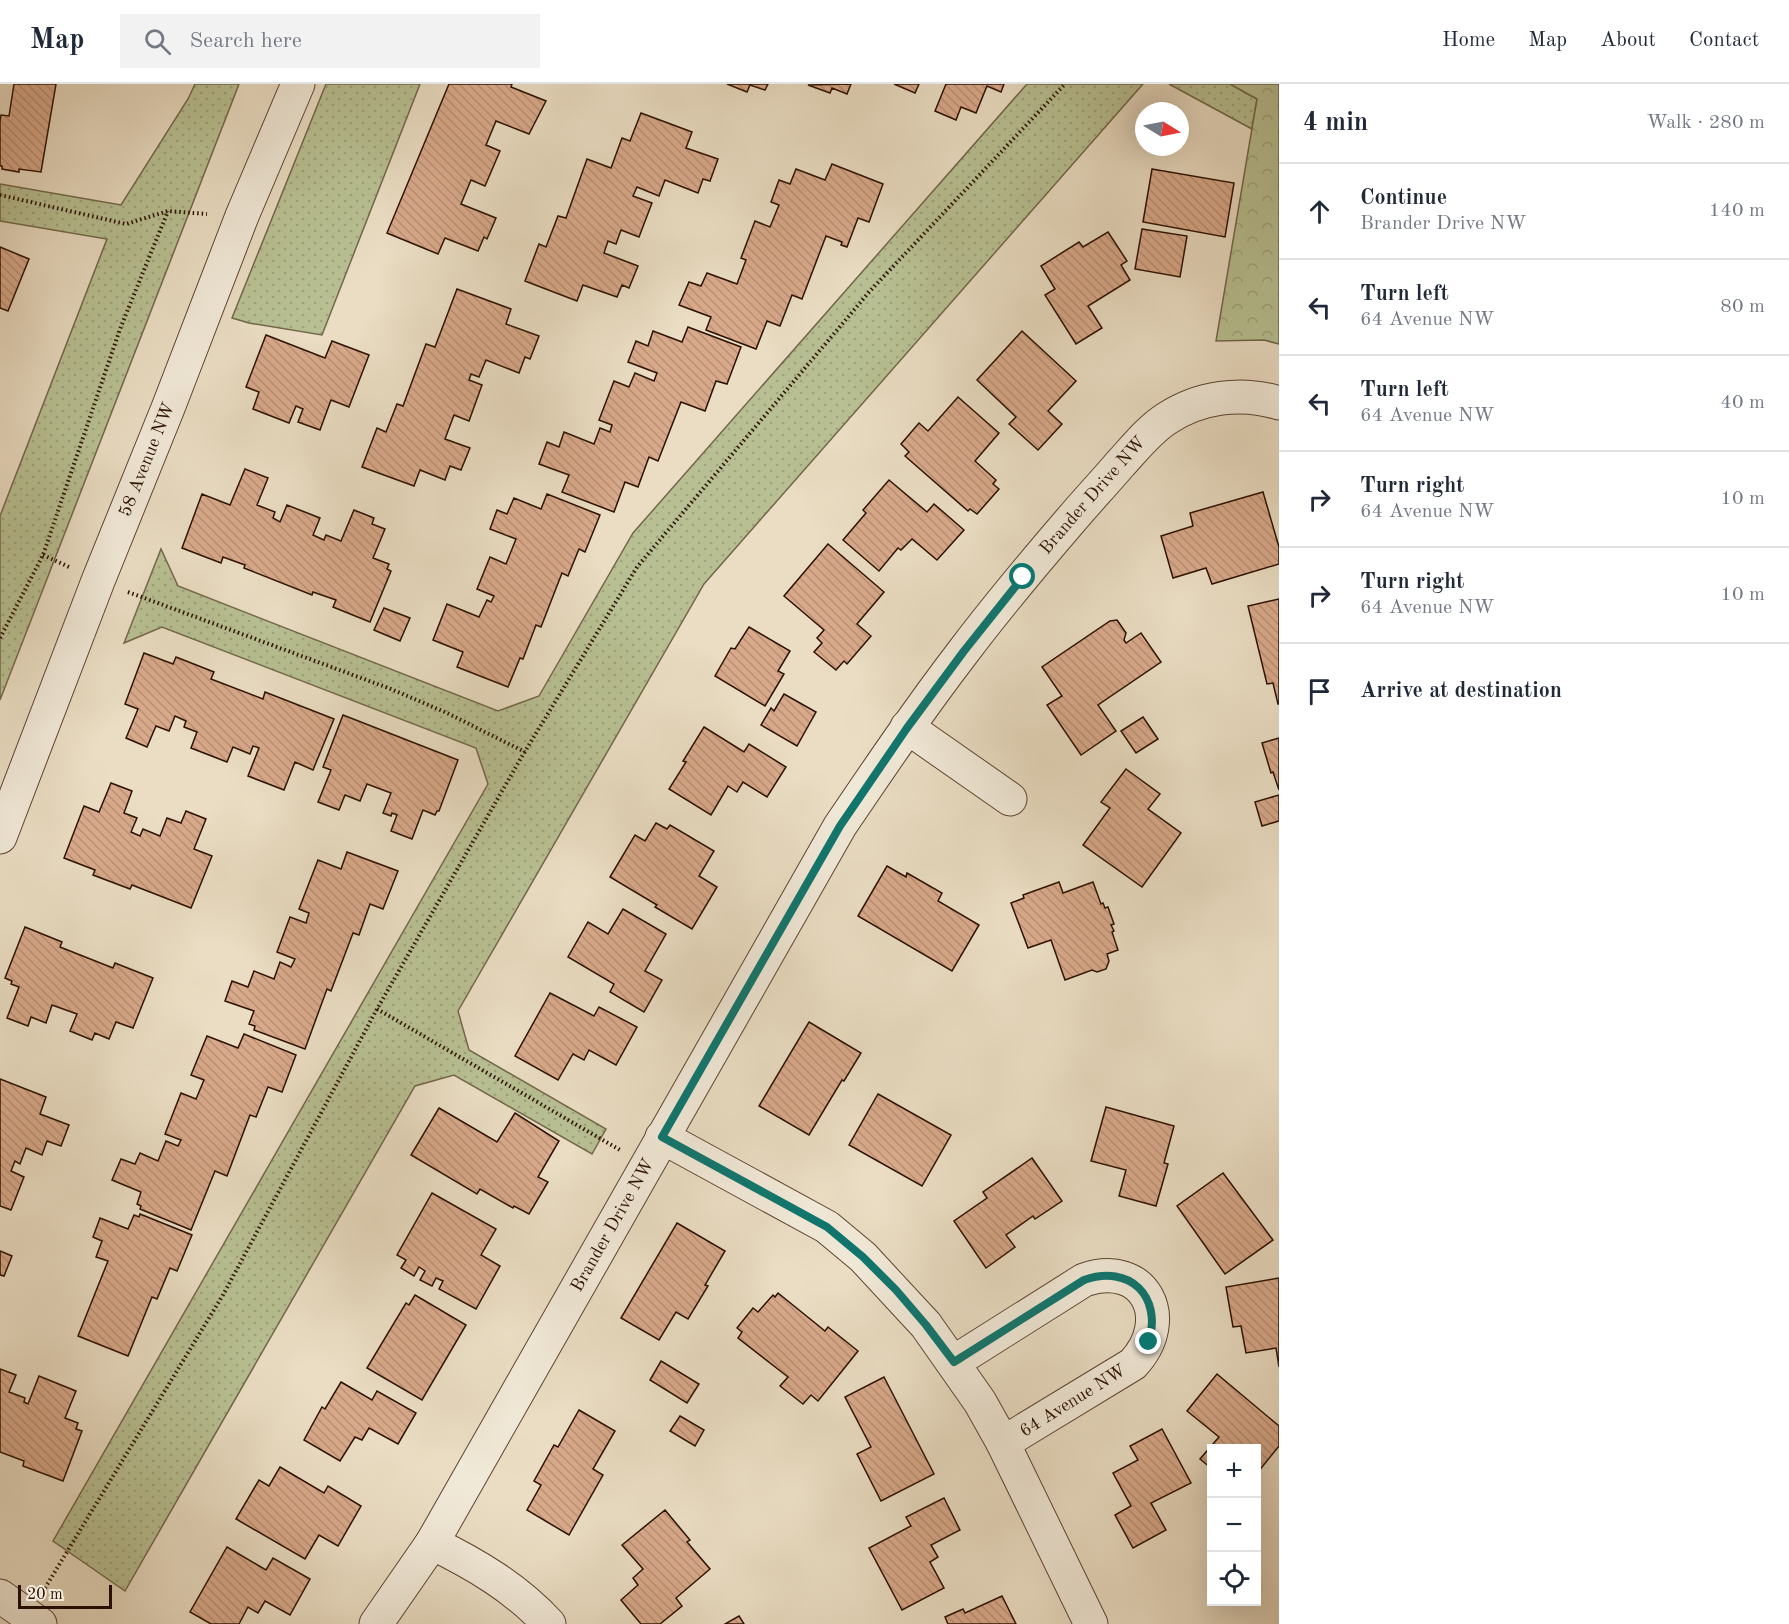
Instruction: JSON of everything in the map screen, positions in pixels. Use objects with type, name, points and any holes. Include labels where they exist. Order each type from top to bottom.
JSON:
[{"type":"street","name":"58 Avenue NW","points":[[0,837],[98,580],[242,216],[298,84]]},
{"type":"street","name":"Brander Drive NW","points":[[376,1624],[432,1543],[840,826],[907,728],[1023,577],[1148,433],[1185,408],[1207,400],[1230,397],[1252,398],[1279,404]]},
{"type":"street","points":[[907,728],[1010,799]]},
{"type":"street","name":"64 Avenue NW","points":[[662,1137],[827,1227],[863,1257],[896,1290],[954,1362],[980,1402],[1003,1443],[1091,1624]]},
{"type":"street","name":"64 Avenue NW","points":[[954,1362],[1084,1280],[1101,1275],[1119,1276],[1142,1289],[1150,1305],[1153,1318],[1149,1342],[1133,1364],[1003,1443]]},
{"type":"street","points":[[432,1543],[491,1575],[518,1595],[549,1624]]},
{"type":"street","points":[[0,1596],[34,1619]]},
{"type":"path","points":[[34,1619],[224,1295],[377,1009],[525,752],[637,567],[870,291],[1065,84]]},
{"type":"path","points":[[0,195],[126,224],[168,211],[242,216]]},
{"type":"path","points":[[0,638],[43,555],[120,329],[168,211]]},
{"type":"path","points":[[43,555],[98,580],[391,689],[447,713],[525,752]]},
{"type":"path","points":[[377,1009],[646,1165]]},
{"type":"green space","points":[[195,84],[239,84],[0,700],[0,516],[107,239],[0,221],[0,184],[121,205],[188,99]]},
{"type":"green space","points":[[326,84],[420,84],[322,335],[232,318]]},
{"type":"green space","points":[[1027,84],[1143,84],[704,584],[458,1011],[469,1050],[606,1129],[592,1154],[454,1075],[415,1086],[125,1591],[53,1541],[488,784],[476,748],[162,627],[124,643],[161,549],[178,586],[498,711],[539,696],[633,533]]},
{"type":"green space","points":[[1169,84],[1230,84],[1257,99],[1252,129]]},
{"type":"green space","points":[[1230,84],[1279,84],[1279,344],[1264,340],[1216,341],[1257,99]]},
{"type":"building","points":[[14,84],[56,84],[41,172],[19,169],[19,172],[2,169],[0,166],[1,115],[9,116]]},
{"type":"building","points":[[449,84],[512,84],[511,87],[546,101],[529,134],[496,121],[486,145],[500,151],[485,186],[471,180],[461,204],[496,218],[487,239],[484,237],[478,251],[445,238],[438,254],[387,233]]},
{"type":"building","points":[[727,84],[768,84],[765,90],[750,85],[747,92]]},
{"type":"building","points":[[851,84],[847,94],[832,88],[830,93],[808,85]]},
{"type":"building","points":[[894,84],[919,84],[915,93]]},
{"type":"building","points":[[946,84],[1004,84],[1001,92],[987,86],[976,113],[961,107],[956,120],[935,111]]},
{"type":"building","points":[[641,113],[692,132],[686,148],[718,159],[710,181],[703,179],[698,193],[665,180],[659,196],[637,187],[633,196],[652,203],[639,237],[621,230],[616,244],[608,241],[604,253],[638,266],[629,288],[622,285],[617,297],[583,285],[577,301],[525,281],[539,244],[546,247],[558,216],[566,218],[587,159],[611,168],[622,138],[630,141]]},
{"type":"building","points":[[832,164],[883,184],[869,222],[858,218],[847,247],[841,245],[842,242],[826,236],[802,299],[792,295],[780,326],[767,321],[756,349],[706,330],[711,317],[679,305],[689,282],[701,286],[707,273],[737,284],[746,260],[741,258],[755,221],[770,227],[779,205],[771,202],[779,180],[790,184],[796,169],[825,180]]},
{"type":"building","points":[[1152,169],[1234,183],[1225,237],[1143,222]]},
{"type":"building","points":[[1142,229],[1187,236],[1180,277],[1135,269]]},
{"type":"building","points":[[1108,232],[1127,261],[1121,265],[1130,280],[1088,306],[1102,328],[1076,344],[1045,295],[1055,289],[1041,266],[1079,242],[1083,247]]},
{"type":"building","points":[[0,247],[29,259],[8,311],[0,308]]},
{"type":"building","points":[[457,289],[511,309],[506,324],[539,336],[530,359],[525,357],[519,373],[486,360],[479,377],[471,374],[469,380],[482,385],[469,421],[454,415],[445,439],[470,448],[461,470],[450,466],[445,480],[420,470],[414,486],[362,467],[377,428],[386,432],[397,404],[403,406],[426,344],[435,347]]},
{"type":"building","points":[[688,327],[741,347],[727,384],[716,381],[705,411],[681,402],[658,461],[649,457],[638,487],[625,482],[614,512],[562,492],[569,475],[539,464],[547,442],[559,447],[564,432],[594,444],[600,428],[610,432],[612,425],[599,420],[614,381],[629,387],[635,373],[654,381],[657,373],[628,362],[636,341],[648,346],[653,331],[682,342]]},
{"type":"building","points":[[1022,331],[1076,381],[1048,411],[1062,424],[1038,450],[1009,424],[1016,417],[977,380]]},
{"type":"building","points":[[266,335],[325,358],[332,341],[369,355],[349,407],[331,400],[320,430],[298,422],[303,409],[296,406],[289,423],[253,409],[259,392],[246,387]]},
{"type":"building","points":[[958,397],[999,433],[975,461],[996,480],[993,484],[999,489],[977,514],[970,509],[968,511],[905,456],[909,452],[901,444],[919,423],[928,431]]},
{"type":"building","points":[[245,469],[268,478],[257,505],[275,512],[273,518],[280,522],[287,505],[320,518],[313,535],[324,540],[326,535],[341,541],[354,510],[374,518],[372,524],[385,529],[373,558],[389,564],[387,569],[391,571],[370,622],[333,607],[336,600],[313,592],[312,595],[244,568],[245,565],[223,557],[221,563],[182,548],[202,494],[230,505]]},
{"type":"building","points":[[889,480],[927,512],[934,504],[964,530],[937,560],[912,539],[901,550],[898,548],[879,571],[843,540],[866,513],[863,510]]},
{"type":"building","points":[[1263,492],[1279,547],[1279,564],[1212,584],[1206,568],[1173,578],[1161,536],[1193,526],[1190,513]]},
{"type":"building","points":[[547,494],[600,515],[585,552],[579,549],[568,576],[562,573],[541,627],[536,625],[523,659],[520,658],[508,687],[457,667],[463,652],[433,640],[447,604],[479,617],[487,600],[491,602],[494,596],[477,589],[490,557],[506,564],[516,539],[490,529],[497,510],[507,514],[514,498],[541,509]]},
{"type":"building","points":[[828,544],[884,592],[857,624],[871,636],[847,664],[844,661],[836,670],[814,652],[822,643],[817,638],[824,630],[784,596]]},
{"type":"building","points":[[1279,599],[1278,704],[1273,683],[1267,684],[1248,606]]},
{"type":"building","points":[[384,608],[410,618],[400,641],[374,630]]},
{"type":"building","points":[[1117,620],[1126,633],[1124,640],[1126,643],[1141,633],[1161,662],[1098,705],[1116,731],[1081,755],[1047,705],[1062,696],[1042,667],[1110,621]]},
{"type":"building","points":[[749,627],[790,651],[778,671],[784,674],[765,706],[715,676],[731,648],[735,649]]},
{"type":"building","points":[[144,653],[173,664],[176,657],[214,672],[211,679],[263,699],[265,692],[334,719],[313,770],[295,762],[284,790],[248,776],[259,748],[253,746],[250,754],[233,747],[227,762],[191,748],[197,732],[184,727],[186,721],[175,716],[169,731],[156,726],[147,747],[126,738],[138,709],[125,704]]},
{"type":"building","points":[[784,694],[816,712],[797,746],[761,725],[771,708],[774,711]]},
{"type":"building","points":[[343,715],[458,760],[439,811],[435,815],[423,810],[412,839],[391,831],[397,815],[392,813],[391,816],[383,813],[391,793],[367,784],[360,801],[345,795],[339,810],[318,802],[331,770],[323,767]]},
{"type":"building","points":[[1143,717],[1158,739],[1136,753],[1121,731]]},
{"type":"building","points":[[704,727],[744,752],[749,744],[786,767],[767,797],[743,782],[737,792],[728,786],[711,815],[669,789]]},
{"type":"building","points":[[1279,738],[1279,790],[1262,743]]},
{"type":"building","points":[[1126,769],[1160,794],[1148,809],[1181,833],[1142,887],[1083,845],[1110,808],[1101,802]]},
{"type":"building","points":[[111,783],[132,791],[124,813],[137,818],[131,832],[140,836],[143,829],[160,836],[167,818],[181,823],[186,811],[206,819],[194,849],[212,856],[191,908],[132,885],[130,889],[93,875],[95,870],[64,858],[84,806],[99,812]]},
{"type":"building","points":[[1279,795],[1279,821],[1262,826],[1255,802]]},
{"type":"building","points":[[656,823],[667,829],[670,825],[714,851],[699,876],[717,887],[692,929],[610,877],[635,835],[645,841]]},
{"type":"building","points":[[347,852],[398,871],[383,909],[370,904],[359,935],[353,933],[331,991],[327,989],[305,1049],[254,1030],[255,1026],[249,1024],[254,1011],[225,1001],[232,981],[248,987],[254,971],[274,979],[280,962],[291,967],[295,959],[277,952],[290,917],[306,923],[309,913],[299,909],[318,860],[341,869]]},
{"type":"building","points":[[887,866],[906,877],[907,873],[942,893],[938,901],[979,925],[952,971],[858,916]]},
{"type":"building","points":[[1059,882],[1063,893],[1093,882],[1101,904],[1103,903],[1105,908],[1108,907],[1114,924],[1111,925],[1114,931],[1112,932],[1118,950],[1107,954],[1109,961],[1106,969],[1097,972],[1092,970],[1065,980],[1051,940],[1028,948],[1011,903],[1024,898],[1023,895]]},
{"type":"building","points":[[623,909],[666,934],[645,971],[662,980],[644,1012],[610,992],[614,984],[568,957],[588,922],[608,934]]},
{"type":"building","points":[[25,927],[62,942],[60,947],[113,968],[115,963],[153,978],[133,1028],[116,1022],[109,1039],[95,1033],[92,1040],[70,1031],[77,1014],[52,1005],[46,1023],[31,1017],[28,1026],[7,1018],[19,987],[11,984],[12,981],[5,978]]},
{"type":"building","points":[[550,993],[594,1016],[599,1007],[637,1027],[616,1065],[589,1050],[584,1060],[573,1054],[558,1080],[515,1056]]},
{"type":"building","points":[[809,1022],[861,1053],[809,1135],[759,1106]]},
{"type":"building","points":[[244,1034],[296,1055],[282,1092],[268,1087],[256,1117],[250,1115],[227,1176],[215,1171],[191,1230],[140,1209],[141,1206],[137,1204],[141,1192],[112,1180],[121,1159],[135,1164],[140,1153],[158,1161],[166,1141],[178,1146],[181,1140],[165,1134],[181,1093],[196,1099],[204,1080],[191,1075],[207,1036],[238,1048]]},
{"type":"building","points":[[0,1079],[46,1097],[40,1114],[69,1125],[61,1146],[47,1141],[42,1155],[26,1148],[20,1164],[15,1161],[11,1171],[24,1177],[11,1210],[0,1206]]},
{"type":"building","points":[[878,1094],[951,1135],[922,1186],[849,1145]]},
{"type":"building","points":[[1106,1107],[1174,1126],[1164,1163],[1168,1164],[1156,1206],[1119,1196],[1126,1170],[1091,1161]]},
{"type":"building","points":[[439,1108],[497,1142],[515,1113],[559,1141],[538,1177],[548,1182],[529,1214],[514,1206],[513,1208],[480,1189],[477,1194],[411,1155]]},
{"type":"building","points":[[1032,1158],[1062,1201],[1035,1219],[1033,1216],[1006,1235],[1015,1247],[986,1268],[954,1221],[987,1198],[983,1192]]},
{"type":"building","points":[[1223,1173],[1273,1240],[1225,1274],[1177,1206]]},
{"type":"building","points":[[432,1193],[496,1229],[481,1255],[500,1266],[476,1309],[439,1289],[443,1281],[436,1278],[432,1286],[420,1280],[425,1271],[419,1267],[414,1276],[401,1268],[406,1260],[397,1255]]},
{"type":"building","points":[[140,1214],[192,1235],[177,1271],[170,1268],[157,1299],[152,1297],[128,1356],[78,1336],[108,1261],[96,1257],[102,1241],[93,1237],[100,1218],[128,1229],[134,1215],[139,1217]]},
{"type":"building","points":[[677,1223],[725,1251],[688,1319],[676,1312],[659,1340],[621,1318]]},
{"type":"building","points":[[0,1251],[12,1256],[4,1276],[0,1275]]},
{"type":"building","points":[[1279,1278],[1279,1367],[1276,1348],[1246,1353],[1241,1326],[1233,1327],[1226,1287]]},
{"type":"building","points":[[778,1293],[825,1331],[828,1327],[858,1351],[818,1401],[811,1395],[803,1404],[780,1386],[788,1377],[738,1338],[742,1332],[737,1328],[753,1308],[758,1312],[773,1295],[775,1297]]},
{"type":"building","points":[[415,1295],[466,1325],[422,1400],[367,1368],[406,1303],[409,1305]]},
{"type":"building","points":[[661,1361],[699,1384],[687,1403],[650,1380]]},
{"type":"building","points":[[0,1369],[16,1375],[9,1392],[25,1398],[24,1402],[28,1404],[39,1376],[76,1391],[65,1418],[78,1423],[76,1429],[82,1431],[63,1481],[23,1466],[24,1461],[0,1452]]},
{"type":"building","points":[[1217,1374],[1279,1426],[1279,1446],[1261,1468],[1261,1444],[1213,1444],[1219,1437],[1187,1411]]},
{"type":"building","points":[[884,1377],[934,1474],[881,1501],[857,1454],[871,1447],[845,1397]]},
{"type":"building","points":[[341,1382],[372,1400],[377,1391],[416,1413],[398,1444],[369,1428],[362,1440],[355,1437],[340,1461],[304,1440],[322,1407],[325,1409]]},
{"type":"building","points":[[579,1410],[615,1431],[593,1469],[603,1475],[569,1535],[527,1510],[541,1485],[534,1481],[554,1445],[558,1447]]},
{"type":"building","points":[[680,1416],[704,1430],[695,1446],[670,1431]]},
{"type":"building","points":[[1162,1429],[1191,1483],[1151,1503],[1166,1530],[1133,1548],[1115,1515],[1131,1506],[1113,1473],[1138,1460],[1130,1446]]},
{"type":"building","points":[[1207,1451],[1207,1465],[1200,1459]]},
{"type":"building","points":[[280,1467],[324,1493],[328,1486],[361,1506],[338,1546],[319,1535],[305,1559],[236,1519],[259,1480],[269,1486]]},
{"type":"building","points":[[944,1498],[960,1530],[931,1545],[938,1557],[930,1562],[944,1588],[902,1610],[869,1548],[911,1526],[906,1517]]},
{"type":"building","points":[[665,1510],[690,1540],[687,1542],[710,1569],[676,1598],[682,1606],[660,1624],[641,1624],[621,1600],[638,1585],[633,1578],[643,1569],[622,1545]]},
{"type":"building","points":[[227,1547],[266,1570],[273,1558],[310,1579],[290,1615],[265,1601],[258,1613],[248,1607],[239,1624],[211,1624],[190,1612]]},
{"type":"building","points":[[1002,1596],[1016,1624],[948,1624],[945,1617],[963,1609],[965,1613]]},
{"type":"building","points":[[739,1616],[744,1624],[725,1624]]},
{"type":"route","points":[[1023,577],[907,728],[840,826],[662,1137],[827,1227],[863,1257],[896,1290],[954,1362],[1084,1280],[1095,1276],[1119,1276],[1142,1289],[1150,1305],[1153,1318],[1149,1342]]}]
